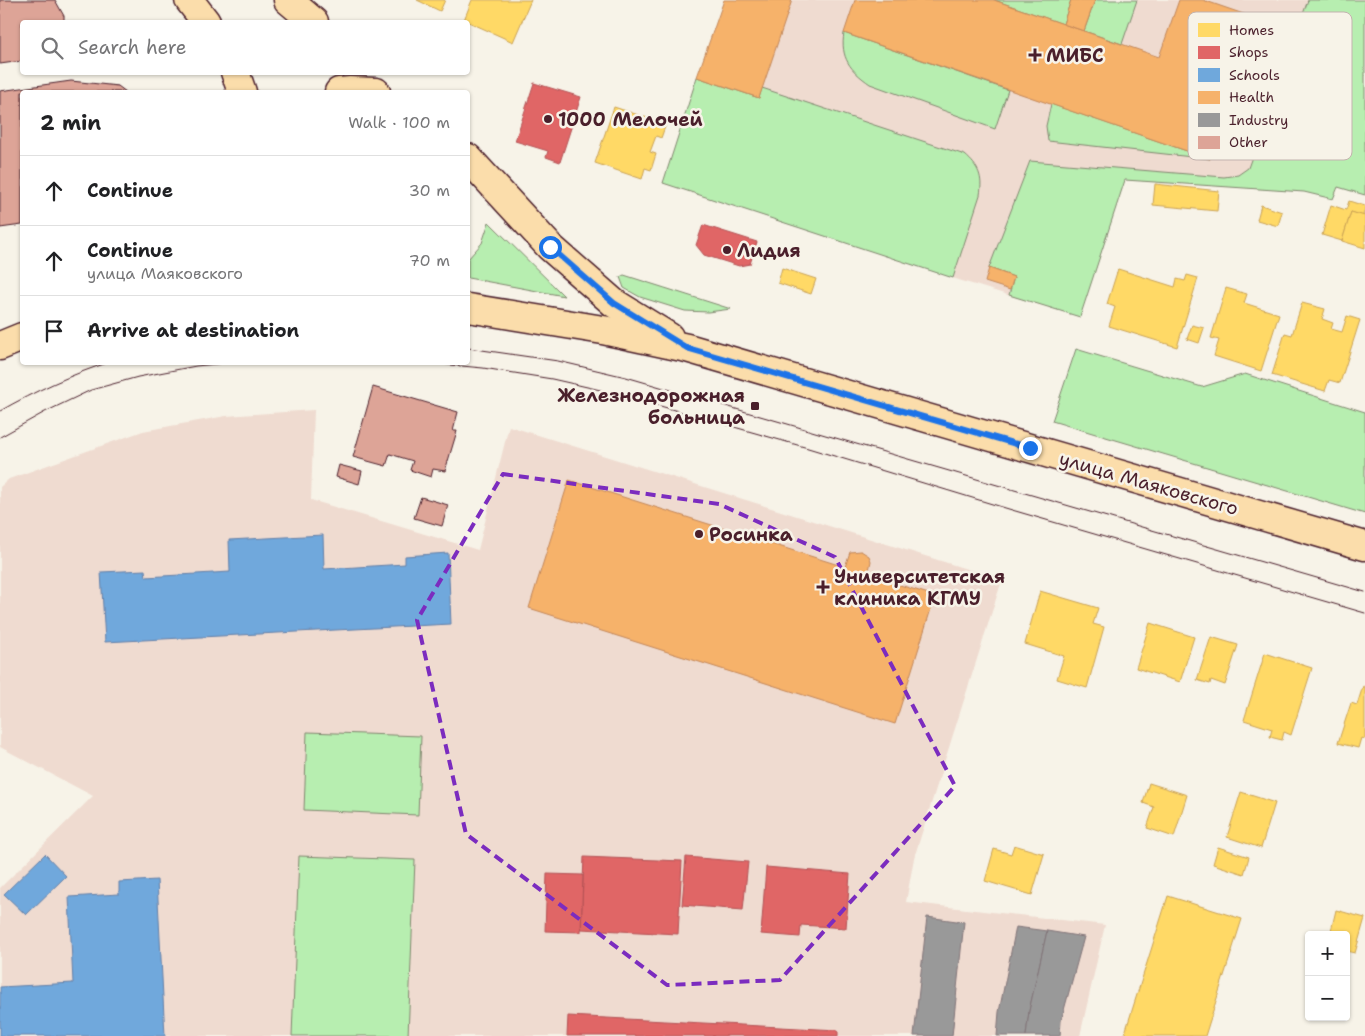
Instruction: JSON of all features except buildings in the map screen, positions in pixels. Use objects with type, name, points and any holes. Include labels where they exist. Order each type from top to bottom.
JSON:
[{"type":"main road","points":[[189,0],[204,20]]},
{"type":"main road","points":[[288,0],[312,20]]},
{"type":"main road","points":[[236,75],[241,90]]},
{"type":"main road","points":[[376,75],[394,90]]},
{"type":"main road","points":[[470,160],[550,247],[614,303],[687,348]]},
{"type":"main road","name":"улица Маяковского","points":[[470,308],[603,330],[687,348],[1365,546]]},
{"type":"main road","points":[[0,346],[20,338]]},
{"type":"highlighted area","points":[[503,474],[719,504],[835,557],[955,786],[780,980],[667,985],[466,834],[417,620]]},
{"type":"shaded area","points":[[724,0],[1365,0],[1352,41],[1352,12],[1188,12],[1188,160],[1314,160],[1304,192],[1125,180],[1080,317],[962,281],[663,183]]},
{"type":"shaded area","points":[[314,410],[311,500],[478,550],[509,426],[1002,580],[914,858],[906,902],[1105,925],[1080,1036],[0,1036],[0,888],[93,796],[0,747],[0,487],[9,479],[143,431],[226,416]]},
{"type":"green space","points":[[994,0],[1071,0],[1063,24]]},
{"type":"green space","points":[[1095,0],[1137,0],[1122,44],[1084,31]]},
{"type":"green space","points":[[1308,0],[1365,0],[1365,195],[1338,187],[1333,199],[1304,192],[1125,180],[1080,317],[1009,295],[1014,277],[989,268],[1030,161],[1224,177],[1238,175],[1248,168],[1251,160],[1352,160],[1352,12],[1304,12]]},
{"type":"green space","points":[[844,33],[1008,90],[995,129],[870,84],[857,74],[848,63],[844,50]]},
{"type":"green space","points":[[697,77],[759,98],[762,88],[965,155],[977,168],[981,189],[953,278],[663,183]]},
{"type":"green space","points":[[1051,104],[1188,151],[1188,157],[1048,141],[1046,126]]},
{"type":"green space","points":[[489,222],[564,296],[470,278],[470,257],[482,243]]},
{"type":"green space","points":[[624,275],[731,309],[708,312],[685,311],[640,297],[624,288],[620,277]]},
{"type":"green space","points":[[1076,349],[1202,387],[1245,374],[1365,412],[1365,514],[1052,421]]},
{"type":"green space","points":[[307,732],[421,736],[418,815],[304,810]]},
{"type":"green space","points":[[299,856],[415,860],[408,1036],[292,1036]]},
{"type":"tram line","points":[[470,348],[558,361],[626,377],[1365,592]]},
{"type":"tram line","points":[[0,411],[54,384],[102,365]]},
{"type":"tram line","points":[[0,437],[45,412],[91,390],[138,377],[206,365]]},
{"type":"tram line","points":[[451,365],[552,379],[618,394],[808,448],[1012,510],[1365,613]]},
{"type":"place","name":"МИБС","points":[[1035,55]]},
{"type":"place","name":"1000 Мелочей","points":[[548,119]]},
{"type":"place","name":"Лидия","points":[[727,250]]},
{"type":"place","name":"Железнодорожная больница","points":[[755,406]]},
{"type":"place","name":"Росинка","points":[[699,534]]},
{"type":"place","name":"Университетская клиника КГМУ","points":[[823,587]]},
{"type":"route","points":[[550,247],[614,303],[687,348],[1030,448]]}]
